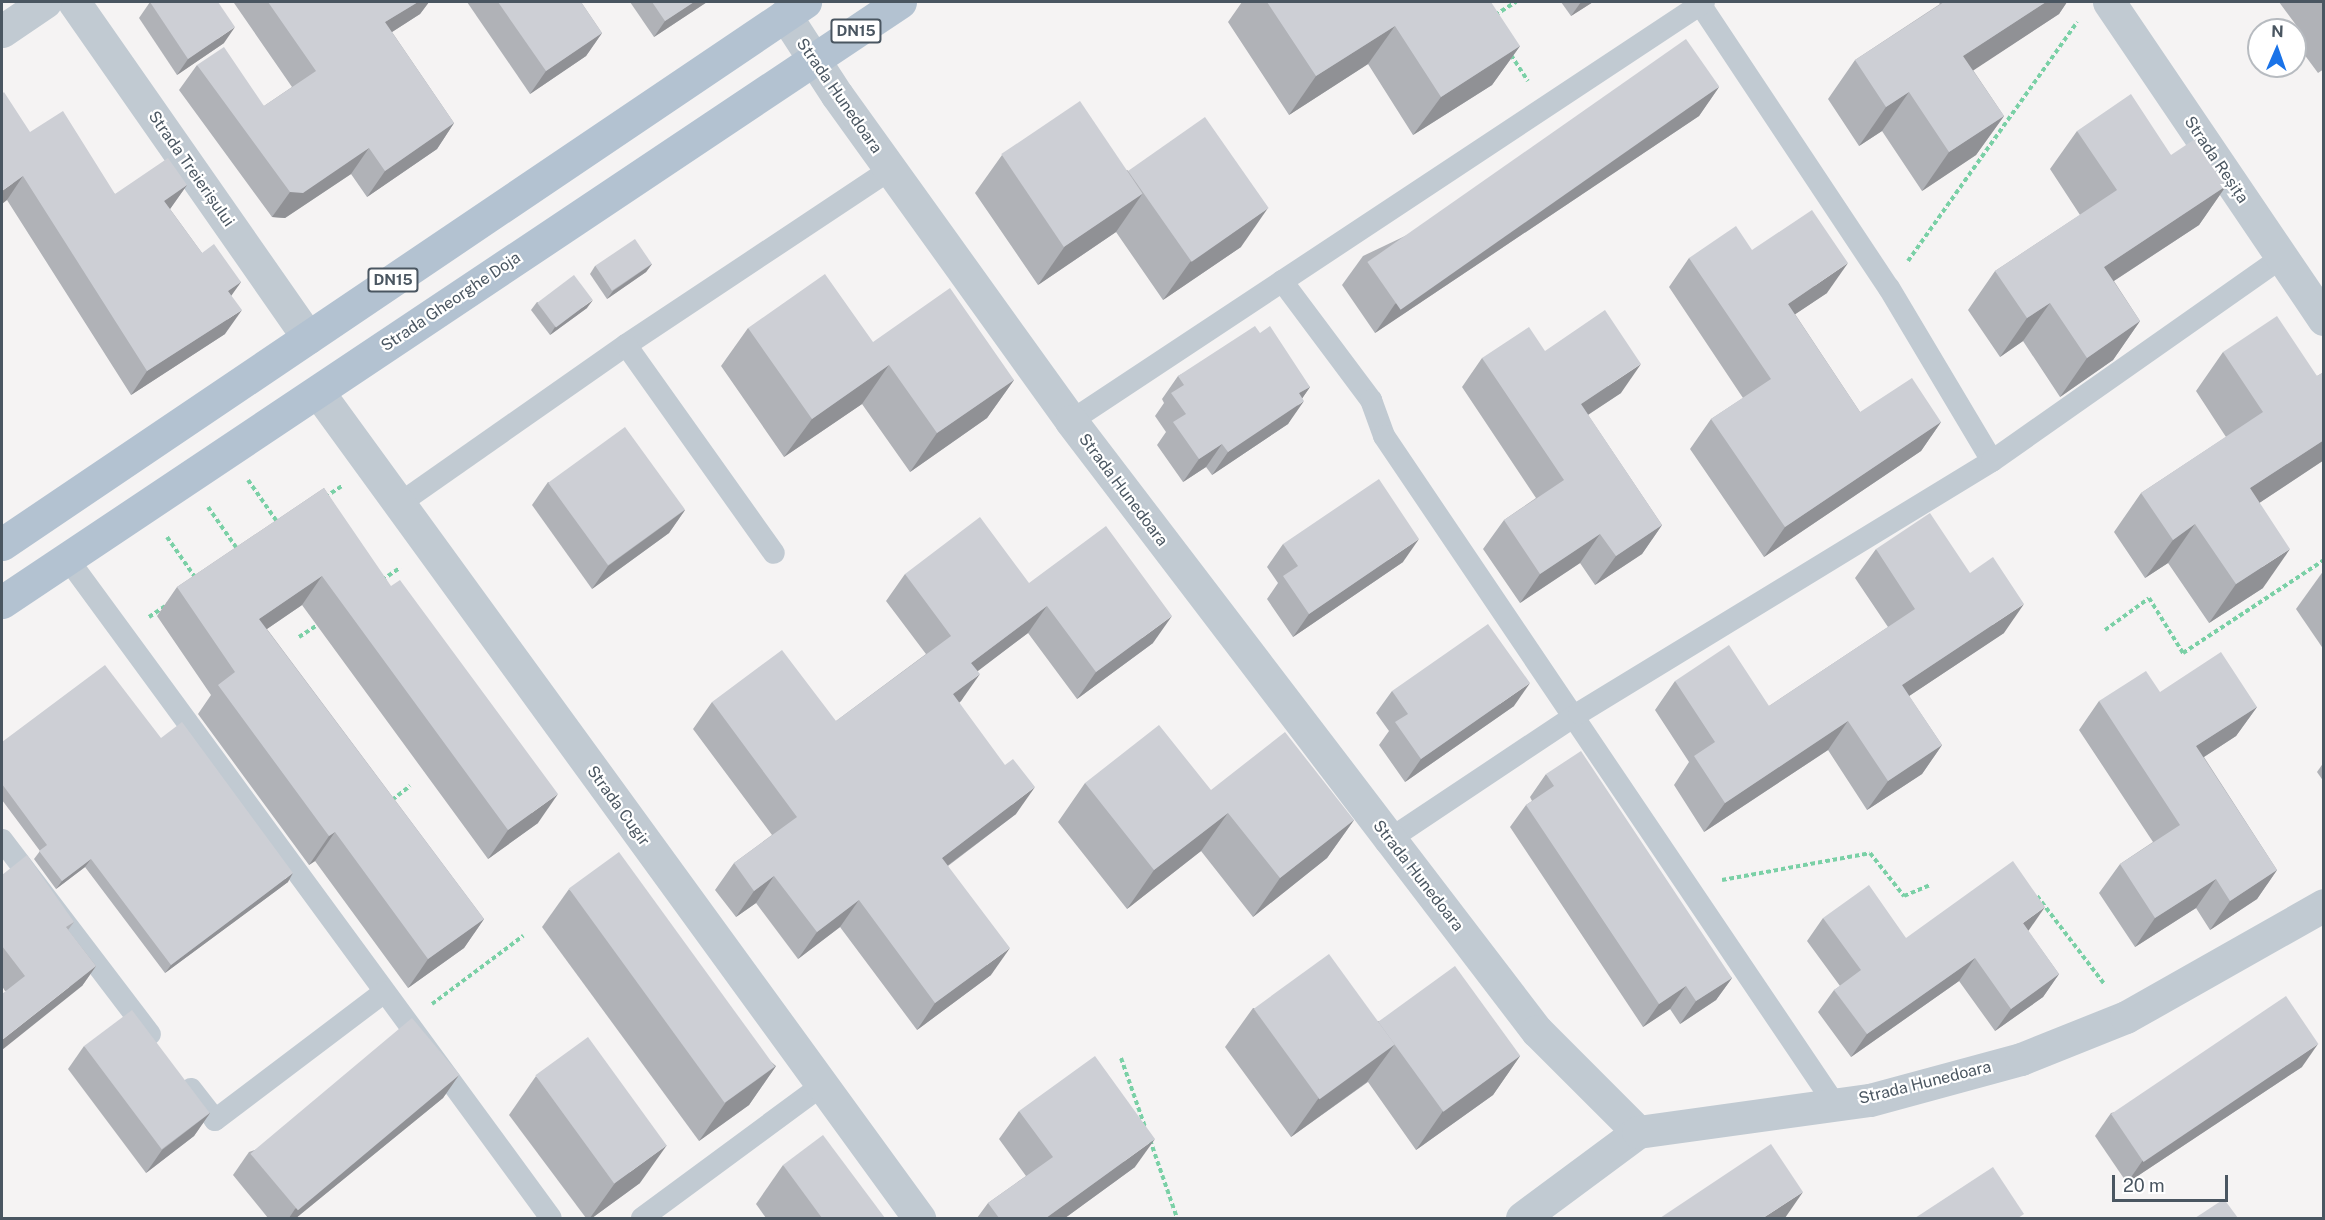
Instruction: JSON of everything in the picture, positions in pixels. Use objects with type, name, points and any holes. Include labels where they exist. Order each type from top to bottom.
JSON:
[{"type":"main road","name":"Strada Gheorghe Doja","points":[[2,602],[900,2]]},
{"type":"main road","name":"DN15","points":[[2,544],[795,8]]},
{"type":"street","points":[[2,31],[45,2]]},
{"type":"street","name":"Strada Treierișului","points":[[74,2],[308,337]]},
{"type":"street","name":"Strada Reșița","points":[[2097,7],[2282,257],[2324,319]]},
{"type":"street","name":"Strada Hunedoara","points":[[795,8],[813,60],[1071,421],[1537,1031],[1638,1132],[1834,1103],[1870,1100],[2021,1059],[2126,1017],[2324,905]]},
{"type":"street","name":"Strada Cugir","points":[[318,392],[820,1087],[920,1218]]},
{"type":"street","points":[[1522,1218],[1638,1132]]},
{"type":"lane","points":[[1071,421],[1702,3],[1889,288],[1992,461]]},
{"type":"lane","points":[[399,504],[626,345],[891,169]]},
{"type":"lane","points":[[1390,839],[1574,716],[1992,461],[2282,257]]},
{"type":"lane","points":[[1282,281],[1371,400],[1384,436],[1834,1103]]},
{"type":"lane","points":[[626,345],[774,553]]},
{"type":"lane","points":[[67,558],[121,636],[551,1218]]},
{"type":"lane","points":[[2,840],[165,1055]]},
{"type":"lane","points":[[179,1074],[214,1120],[384,992]]},
{"type":"lane","points":[[642,1218],[820,1087]]},
{"type":"path","points":[[1488,20],[1516,2]]},
{"type":"path","points":[[1889,288],[2097,7]]},
{"type":"path","points":[[1507,49],[1545,107]]},
{"type":"path","points":[[317,503],[371,466]]},
{"type":"path","points":[[245,474],[281,527],[273,533]]},
{"type":"path","points":[[204,501],[240,555],[249,549]]},
{"type":"path","points":[[162,530],[199,583]]},
{"type":"path","points":[[374,586],[430,547]]},
{"type":"path","points":[[2105,630],[2149,598],[2183,653],[2324,560]]},
{"type":"path","points":[[189,590],[207,577]]},
{"type":"path","points":[[121,636],[170,603]]},
{"type":"path","points":[[299,637],[327,617]]},
{"type":"path","points":[[382,807],[410,786]]},
{"type":"path","points":[[1688,886],[1870,854],[1904,896],[1930,885]]},
{"type":"path","points":[[2034,891],[2113,995]]},
{"type":"path","points":[[407,1022],[523,936]]},
{"type":"path","points":[[1121,1058],[1177,1218]]},
{"type":"building","points":[[150,2],[218,2],[235,27],[188,59]]},
{"type":"building","points":[[268,2],[418,2],[385,22],[454,123],[385,171],[369,148],[303,193],[290,192],[197,65],[224,47],[264,106],[316,71]]},
{"type":"building","points":[[498,2],[581,2],[602,33],[546,71]]},
{"type":"building","points":[[652,2],[694,2],[665,21]]},
{"type":"building","points":[[1267,2],[1491,2],[1520,46],[1441,97],[1395,26],[1316,76]]},
{"type":"building","points":[[1944,2],[2046,2],[1963,56],[2004,116],[1949,152],[1909,92],[1886,107],[1855,60]]},
{"type":"building","points":[[1686,39],[1719,87],[1401,310],[1367,262]]},
{"type":"building","points":[[4,92],[30,132],[63,111],[115,194],[168,158],[187,185],[164,201],[202,253],[214,244],[241,282],[228,291],[242,310],[147,371],[23,176],[2,191],[2,94]]},
{"type":"building","points":[[2131,94],[2171,155],[2195,139],[2226,186],[2104,267],[2140,321],[2087,358],[2050,303],[2027,318],[1995,271],[2117,190],[2077,131]]},
{"type":"building","points":[[1080,101],[1143,194],[1064,247],[1001,154]]},
{"type":"building","points":[[1205,117],[1269,208],[1192,262],[1128,171]]},
{"type":"building","points":[[1812,210],[1848,263],[1788,304],[1860,412],[1912,378],[1941,422],[1785,527],[1711,419],[1771,379],[1689,258],[1736,226],[1752,250]]},
{"type":"building","points":[[635,239],[652,264],[612,291],[595,266]]},
{"type":"building","points":[[825,274],[873,342],[950,288],[1014,380],[937,433],[889,365],[812,419],[748,328]]},
{"type":"building","points":[[574,275],[593,300],[556,327],[537,303]]},
{"type":"building","points":[[1605,310],[1641,364],[1581,404],[1662,525],[1616,556],[1600,534],[1540,574],[1504,520],[1564,480],[1482,358],[1529,327],[1545,351]]},
{"type":"building","points":[[2277,316],[2317,376],[2324,372],[2324,440],[2250,488],[2290,549],[2236,584],[2195,524],[2173,540],[2141,493],[2263,412],[2223,352]]},
{"type":"building","points":[[1255,326],[1260,333],[1270,326],[1310,387],[1299,393],[1304,401],[1228,452],[1222,444],[1199,459],[1173,422],[1186,414],[1171,393],[1184,385],[1178,376]]},
{"type":"building","points":[[625,427],[685,510],[608,565],[548,483]]},
{"type":"building","points":[[1379,479],[1419,539],[1309,614],[1283,576],[1298,566],[1283,544]]},
{"type":"building","points":[[324,488],[391,586],[400,580],[558,794],[508,830],[322,576],[259,619],[484,919],[428,959],[335,832],[329,836],[218,685],[235,672],[177,587]]},
{"type":"building","points":[[1930,513],[1970,573],[1993,557],[2024,604],[1902,685],[1942,745],[1888,781],[1848,721],[1725,803],[1694,756],[1715,742],[1675,681],[1729,645],[1769,706],[1915,609],[1876,549]]},
{"type":"building","points":[[980,517],[1029,583],[1106,526],[1172,616],[1096,672],[1047,606],[971,663],[980,674],[953,694],[1005,765],[1013,759],[1035,787],[942,858],[1010,948],[935,1003],[859,900],[817,932],[774,876],[754,891],[734,863],[797,817],[712,702],[782,650],[836,721],[951,636],[905,574]]},
{"type":"building","points":[[1488,624],[1530,683],[1421,759],[1395,722],[1408,714],[1392,691]]},
{"type":"building","points":[[2221,652],[2257,707],[2196,746],[2277,870],[2230,901],[2216,879],[2155,918],[2120,864],[2180,825],[2099,701],[2146,671],[2160,692]]},
{"type":"building","points":[[105,665],[161,738],[182,722],[293,873],[171,965],[91,859],[62,881],[39,851],[47,845],[2,784],[2,742]]},
{"type":"building","points":[[1159,725],[1211,790],[1285,732],[1354,820],[1280,878],[1228,813],[1154,870],[1085,783]]},
{"type":"building","points":[[1581,751],[1732,978],[1696,1001],[1686,986],[1659,1004],[1526,805],[1554,786],[1546,774]]},
{"type":"building","points":[[619,852],[775,1066],[725,1103],[569,888]]},
{"type":"building","points":[[27,855],[74,922],[66,927],[96,966],[2,1040],[2,994],[25,976],[2,946],[2,875]]},
{"type":"building","points":[[2013,861],[2045,907],[2023,923],[2059,974],[2011,1009],[1975,958],[1867,1034],[1834,990],[1861,970],[1823,918],[1869,885],[1906,938]]},
{"type":"building","points":[[1329,954],[1395,1045],[1320,1099],[1254,1009]]},
{"type":"building","points":[[1455,966],[1520,1056],[1443,1112],[1378,1022]]},
{"type":"building","points":[[2286,996],[2318,1044],[2144,1162],[2111,1114]]},
{"type":"building","points":[[132,1010],[210,1113],[162,1149],[84,1046]]},
{"type":"building","points":[[412,1018],[460,1075],[298,1210],[250,1154]]},
{"type":"building","points":[[588,1037],[667,1145],[614,1184],[535,1075]]},
{"type":"building","points":[[1095,1056],[1155,1139],[1046,1218],[999,1218],[988,1203],[1053,1157],[1019,1111]]},
{"type":"building","points":[[823,1135],[885,1218],[822,1218],[783,1165]]},
{"type":"building","points":[[1771,1144],[1803,1192],[1763,1218],[1660,1218]]},
{"type":"building","points":[[1993,1167],[2024,1214],[2018,1218],[1915,1218]]},
{"type":"building","points":[[2224,1199],[2238,1218],[2195,1218]]}]
